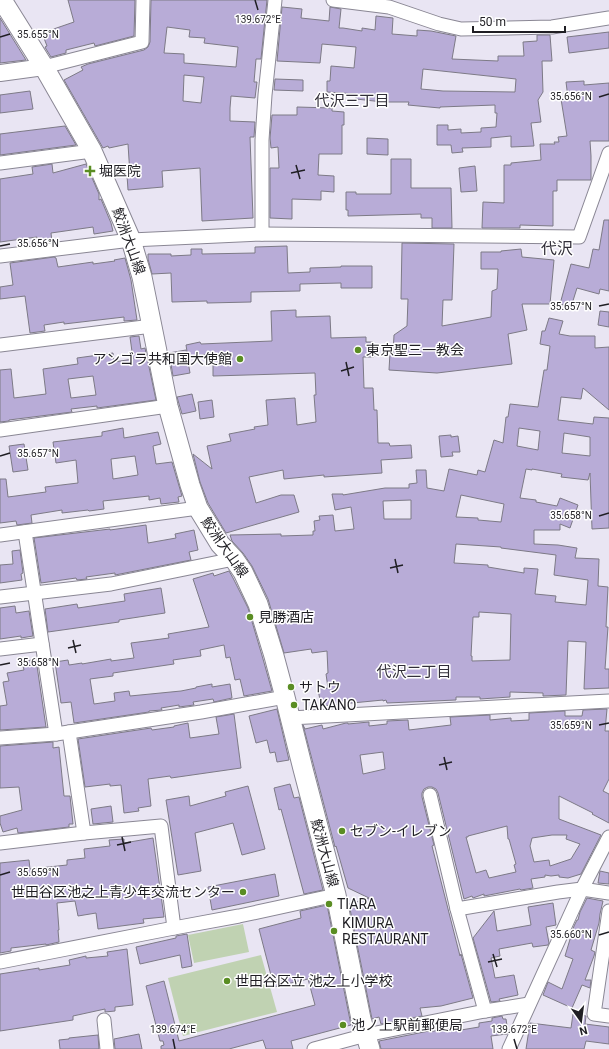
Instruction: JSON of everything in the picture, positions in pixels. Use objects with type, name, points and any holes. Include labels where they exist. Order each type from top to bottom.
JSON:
[{"type":"main road","name":"鮫洲大山線","points":[[2,0],[44,67],[92,151],[131,240],[142,277],[168,406],[198,508],[220,544],[234,559],[243,572],[258,604],[285,697],[336,895],[361,1019],[368,1042]]},
{"type":"street","points":[[0,74],[44,67],[142,42],[143,0]]},
{"type":"street","points":[[262,234],[262,140],[275,0]]},
{"type":"street","points":[[333,0],[389,7],[400,5],[439,24],[461,29],[552,27],[609,18]]},
{"type":"street","points":[[0,163],[92,151]]},
{"type":"street","points":[[0,256],[131,240],[262,234],[579,238],[609,153]]},
{"type":"street","points":[[0,345],[152,326]]},
{"type":"street","points":[[0,430],[168,406]]},
{"type":"street","points":[[0,535],[198,508]]},
{"type":"street","points":[[25,532],[42,644],[84,833]]},
{"type":"street","points":[[0,597],[111,584],[234,559]]},
{"type":"street","points":[[0,650],[42,644]]},
{"type":"street","points":[[0,738],[63,733],[201,712],[285,697]]},
{"type":"street","points":[[290,718],[609,701]]},
{"type":"street","points":[[430,795],[457,909],[485,1011]]},
{"type":"street","points":[[0,843],[161,826],[174,928]]},
{"type":"street","points":[[509,1049],[582,889],[609,837]]},
{"type":"street","points":[[457,909],[582,889],[609,894]]},
{"type":"street","points":[[0,962],[239,916],[336,895]]},
{"type":"street","points":[[609,911],[594,1014],[609,1016]]},
{"type":"street","points":[[314,1049],[368,1042],[485,1011],[529,1004]]},
{"type":"street","points":[[104,1020],[107,1049]]},
{"type":"green space","points":[[243,924],[249,952],[194,963],[188,935]]},
{"type":"green space","points":[[261,955],[277,1012],[183,1036],[168,978]]},
{"type":"building","points":[[68,0],[135,0],[134,36],[95,46],[94,43],[66,50],[66,53],[51,57],[45,47],[47,46],[42,33],[74,22]]},
{"type":"building","points":[[151,0],[267,0],[261,59],[256,59],[254,82],[257,82],[255,98],[231,96],[230,108],[230,121],[255,122],[254,137],[250,137],[253,218],[202,221],[200,168],[162,171],[163,187],[128,190],[127,175],[130,175],[128,144],[103,148],[64,80],[83,70],[81,67],[144,50],[148,47],[150,42]],"holes":[[[167,27],[190,30],[189,37],[205,38],[204,43],[238,47],[236,67],[184,63],[184,54],[164,53]],[[184,75],[204,77],[201,103],[183,101]]]},
{"type":"building","points":[[282,7],[302,9],[301,18],[329,21],[330,7],[341,9],[339,28],[362,31],[362,28],[375,30],[376,16],[393,18],[392,34],[417,36],[417,30],[456,36],[452,59],[498,61],[498,56],[524,56],[523,42],[537,41],[537,35],[550,35],[552,61],[542,61],[543,92],[538,100],[541,122],[531,123],[534,146],[511,147],[511,136],[491,138],[491,147],[462,148],[463,152],[452,153],[451,145],[437,145],[437,125],[448,125],[448,130],[461,129],[461,133],[481,132],[481,128],[496,127],[497,113],[495,113],[495,105],[440,108],[408,105],[409,102],[383,102],[356,99],[356,94],[327,92],[327,81],[330,81],[331,66],[354,68],[356,47],[322,44],[320,63],[277,61]],"holes":[[[423,69],[516,79],[515,92],[443,91],[421,89]]]},
{"type":"building","points":[[0,18],[26,60],[0,63]]},
{"type":"building","points":[[609,32],[609,48],[569,53],[567,37]]},
{"type":"building","points":[[275,79],[303,80],[303,91],[274,90]]},
{"type":"building","points":[[584,81],[584,85],[609,83],[609,141],[590,141],[591,180],[557,180],[557,191],[553,191],[553,226],[520,225],[520,228],[482,228],[483,202],[504,203],[504,165],[541,160],[540,144],[555,144],[554,142],[559,142],[558,137],[567,136],[561,99],[568,98],[566,82]]},
{"type":"building","points":[[30,91],[33,109],[0,113],[0,95]]},
{"type":"building","points":[[297,107],[332,108],[332,111],[344,112],[344,125],[342,125],[342,154],[319,154],[318,175],[334,176],[334,192],[321,191],[321,200],[292,199],[292,219],[270,218],[270,168],[279,168],[278,147],[271,148],[270,138],[272,115],[297,115]]},
{"type":"building","points":[[65,126],[76,145],[0,155],[0,134]]},
{"type":"building","points":[[367,138],[388,139],[388,155],[367,154]]},
{"type":"building","points":[[391,159],[411,159],[411,188],[451,188],[452,228],[432,228],[432,218],[421,218],[421,214],[348,216],[348,210],[346,210],[346,192],[356,192],[356,194],[391,194]]},
{"type":"building","points":[[52,164],[53,173],[86,164],[99,194],[99,200],[101,199],[113,231],[94,234],[93,227],[51,233],[52,242],[38,243],[37,237],[0,242],[0,179],[33,174],[32,167]]},
{"type":"building","points":[[475,166],[477,191],[461,192],[459,168]]},
{"type":"building","points":[[604,220],[609,220],[609,291],[600,289],[599,294],[577,288],[571,307],[560,304],[571,264],[589,268],[593,249],[599,250]]},
{"type":"building","points":[[402,243],[454,244],[452,300],[443,300],[442,326],[491,317],[492,291],[497,289],[498,269],[481,269],[481,252],[501,252],[521,249],[522,257],[554,260],[550,304],[522,304],[527,330],[508,334],[512,364],[437,373],[389,370],[390,353],[393,354],[394,335],[407,326],[408,299],[401,299]]},
{"type":"building","points":[[287,246],[288,273],[310,272],[310,268],[372,266],[372,288],[341,288],[341,283],[300,284],[300,291],[251,292],[251,302],[172,302],[171,273],[152,274],[148,259],[148,254],[171,254],[171,256],[191,255],[191,249],[202,249],[202,254],[255,253],[255,247]]},
{"type":"building","points":[[54,257],[56,258],[58,267],[93,262],[93,264],[125,258],[131,280],[137,320],[124,321],[124,317],[64,324],[64,322],[44,325],[45,331],[30,333],[25,296],[0,299],[0,287],[13,285],[10,263]]},
{"type":"building","points":[[296,310],[296,317],[330,316],[331,338],[366,337],[366,342],[373,342],[374,357],[363,357],[364,388],[373,388],[374,410],[377,410],[378,443],[389,443],[390,446],[411,445],[412,458],[381,460],[382,473],[324,477],[324,475],[284,479],[283,470],[249,477],[256,503],[281,495],[294,495],[299,512],[226,533],[208,503],[200,482],[193,454],[212,469],[207,446],[231,441],[229,434],[268,425],[266,400],[295,398],[297,425],[316,422],[314,395],[316,395],[315,373],[213,376],[213,353],[188,358],[186,345],[200,342],[201,344],[272,341],[271,311]]},
{"type":"building","points":[[600,311],[609,312],[609,327],[598,325]]},
{"type":"building","points":[[549,318],[563,321],[559,334],[570,336],[595,336],[595,348],[609,347],[609,410],[583,388],[581,399],[561,397],[558,420],[593,424],[594,417],[609,418],[609,528],[592,529],[590,473],[588,480],[561,477],[562,474],[526,469],[520,498],[536,500],[536,502],[557,506],[560,498],[578,505],[570,528],[560,524],[560,530],[534,530],[534,544],[558,545],[577,548],[575,558],[599,559],[598,586],[608,587],[606,627],[608,627],[605,669],[609,669],[609,688],[584,689],[586,642],[568,641],[566,695],[543,696],[543,693],[510,692],[510,697],[480,699],[480,697],[456,697],[456,700],[387,703],[386,700],[383,700],[321,706],[318,689],[328,688],[326,674],[328,673],[327,651],[312,653],[311,649],[284,653],[268,599],[252,566],[232,541],[230,535],[313,535],[313,531],[315,531],[314,521],[320,520],[319,516],[333,515],[335,531],[354,529],[351,507],[335,510],[332,494],[343,495],[385,488],[409,488],[409,484],[417,483],[416,470],[426,470],[427,488],[444,491],[449,469],[477,475],[478,470],[485,472],[494,440],[503,443],[506,417],[508,417],[510,404],[538,407],[544,370],[547,370],[550,346],[540,344],[542,331],[545,331]],"holes":[[[519,428],[540,431],[538,450],[517,446]],[[564,433],[590,437],[590,456],[562,453]],[[461,495],[504,504],[501,522],[478,520],[478,518],[456,517]],[[411,500],[411,519],[384,519],[383,501]],[[456,544],[501,547],[556,555],[554,575],[588,580],[586,605],[555,602],[556,596],[535,594],[538,569],[524,568],[524,573],[488,567],[488,565],[454,563]],[[479,612],[511,614],[510,660],[472,661],[473,617],[479,617]]]},
{"type":"building","points":[[139,336],[141,349],[145,348],[156,400],[97,408],[97,406],[71,409],[72,412],[0,422],[0,370],[11,369],[14,398],[46,394],[43,369],[78,364],[77,358],[113,353],[114,362],[133,359],[130,337]],"holes":[[[93,376],[96,395],[71,398],[68,379]]]},
{"type":"building","points":[[186,350],[190,373],[173,376],[169,353]]},
{"type":"building","points":[[192,394],[196,411],[182,414],[177,397]]},
{"type":"building","points":[[212,400],[214,417],[200,419],[198,402]]},
{"type":"building","points":[[123,428],[124,438],[158,432],[161,444],[153,446],[156,464],[172,462],[182,496],[178,497],[179,502],[161,504],[160,498],[149,500],[149,496],[103,501],[104,509],[62,513],[62,510],[31,515],[32,523],[17,525],[16,521],[0,523],[0,479],[6,479],[8,497],[46,492],[45,487],[78,483],[76,460],[56,463],[53,442],[102,436],[102,432]],"holes":[[[135,456],[138,475],[113,479],[111,459]]]},
{"type":"building","points":[[451,435],[451,437],[458,436],[460,452],[452,452],[453,456],[441,457],[439,436]]},
{"type":"building","points":[[24,444],[28,470],[13,472],[9,446]]},
{"type":"building","points":[[146,525],[148,543],[176,538],[175,534],[194,530],[198,550],[189,552],[191,560],[115,575],[115,573],[86,577],[87,579],[77,580],[76,578],[41,583],[34,538]]},
{"type":"building","points":[[20,550],[23,573],[21,574],[22,580],[0,583],[0,565],[13,564],[12,551]]},
{"type":"building","points":[[229,571],[248,608],[272,691],[244,696],[240,679],[235,680],[230,657],[226,658],[224,645],[200,650],[201,656],[173,660],[174,664],[113,673],[113,676],[90,679],[94,704],[115,701],[114,693],[129,691],[130,696],[181,691],[212,684],[212,687],[230,684],[232,698],[214,702],[213,699],[193,702],[194,705],[179,707],[179,705],[161,708],[162,710],[74,723],[71,702],[61,703],[55,662],[68,660],[69,665],[111,659],[111,661],[134,658],[131,643],[169,638],[168,634],[209,627],[193,579],[213,573],[214,576]]},
{"type":"building","points":[[161,588],[165,613],[119,620],[119,622],[48,632],[45,609],[77,604],[78,608],[125,601],[124,594]]},
{"type":"building","points":[[15,606],[16,613],[29,611],[33,636],[0,639],[0,608]]},
{"type":"building","points":[[36,659],[46,727],[0,730],[0,706],[7,705],[3,682],[9,681],[7,673],[24,670],[22,662]]},
{"type":"building","points":[[277,709],[289,760],[277,762],[275,752],[270,753],[267,740],[256,743],[249,716]]},
{"type":"building","points":[[607,709],[605,731],[609,731],[609,779],[603,791],[609,794],[609,823],[559,796],[559,819],[601,835],[581,874],[568,878],[559,877],[559,875],[545,875],[545,877],[531,879],[533,888],[484,896],[484,894],[473,898],[472,896],[464,899],[438,793],[436,789],[432,787],[424,789],[422,797],[434,845],[432,846],[460,956],[461,954],[473,998],[441,1006],[420,1008],[422,1016],[381,1024],[379,1017],[372,1019],[349,904],[369,898],[348,888],[336,846],[335,847],[303,725],[305,729],[322,725],[323,729],[346,723],[369,722],[369,726],[387,724],[387,721],[408,720],[409,730],[451,725],[450,717],[490,715],[490,720],[511,718],[511,721],[529,720],[529,713],[565,711],[565,716],[582,716],[583,710]],"holes":[[[383,752],[385,769],[363,774],[360,755]],[[507,826],[508,839],[516,864],[514,865],[516,872],[489,878],[486,870],[476,873],[466,837]],[[552,835],[567,835],[566,839],[580,844],[571,859],[550,866],[549,860],[534,862],[530,846],[532,838]]]},
{"type":"building","points":[[234,714],[241,768],[171,778],[170,776],[148,779],[151,806],[138,808],[139,811],[124,813],[121,785],[110,786],[110,784],[85,787],[78,739],[151,728],[152,730],[174,727],[188,723],[190,738],[219,734],[216,717]]},
{"type":"building","points":[[53,742],[53,748],[59,747],[64,796],[70,796],[73,824],[69,824],[69,827],[18,833],[17,828],[3,832],[0,823],[0,816],[22,810],[19,787],[0,788],[0,746]]},
{"type":"building","points":[[290,784],[294,798],[299,797],[323,890],[304,894],[274,788]]},
{"type":"building","points":[[248,786],[265,849],[242,855],[233,823],[195,833],[201,871],[178,875],[166,800],[189,796],[190,806],[226,796],[225,792]]},
{"type":"building","points":[[111,806],[113,822],[93,824],[91,809]]},
{"type":"building","points":[[153,838],[164,917],[143,919],[144,923],[98,929],[96,913],[78,916],[75,901],[57,903],[59,942],[46,945],[11,948],[11,951],[0,953],[0,863],[29,860],[30,869],[67,865],[67,860],[85,858],[84,849],[110,846],[109,840],[124,839],[124,843]]},
{"type":"building","points":[[600,871],[609,873],[609,884],[598,883]]},
{"type":"building","name":"世田谷区池之上青少年交流センター","points":[[275,874],[279,896],[212,910],[208,887]]},
{"type":"building","points":[[587,898],[603,901],[599,923],[591,950],[595,952],[585,980],[591,980],[590,988],[582,985],[572,1008],[543,995],[548,982],[562,989],[573,959],[565,956],[574,926]]},
{"type":"building","points":[[553,903],[556,925],[546,927],[549,943],[548,945],[533,947],[532,943],[499,949],[500,956],[491,958],[495,978],[514,975],[518,995],[499,999],[500,1001],[491,1002],[473,938],[494,911],[497,931],[531,925],[528,907]]},
{"type":"building","points":[[327,905],[351,1025],[291,1041],[293,1049],[266,1049],[263,1040],[229,1049],[161,1049],[161,1046],[164,1045],[163,1041],[160,1041],[146,986],[164,981],[179,1041],[315,1005],[308,979],[274,987],[259,929],[301,918],[300,911]]},
{"type":"building","points":[[187,934],[192,966],[182,968],[180,955],[140,964],[136,947]]},
{"type":"building","points":[[127,949],[133,1005],[115,1007],[115,1011],[105,1012],[105,1009],[73,1016],[73,1020],[0,1031],[0,974],[70,965],[69,960],[86,956],[86,958],[108,956],[107,952]]},
{"type":"building","points":[[573,1014],[586,1016],[585,1024],[609,1027],[609,1044],[586,1041],[584,1049],[526,1049],[530,1023],[571,1028]]},
{"type":"building","points":[[502,1016],[503,1019],[506,1019],[508,1032],[507,1034],[491,1036],[493,1049],[381,1049],[379,1041],[460,1026],[461,1030],[479,1027],[479,1023],[492,1021],[492,1018]]},
{"type":"building","points":[[139,1034],[142,1049],[115,1049],[114,1039]]},
{"type":"building","points":[[98,1035],[99,1049],[60,1049],[59,1040]]},
{"type":"place","name":"堀医院","points":[[90,171]]},
{"type":"place","name":"東京聖三一教会","points":[[358,350]]},
{"type":"place","name":"アンゴラ共和国大使館","points":[[240,359]]},
{"type":"place","name":"見勝酒店","points":[[250,617]]},
{"type":"place","name":"サトウ","points":[[291,687]]},
{"type":"place","name":"TAKANO","points":[[294,705]]},
{"type":"place","name":"セブン-イレブン","points":[[342,831]]},
{"type":"place","name":"世田谷区池之上青少年交流センター","points":[[243,892]]},
{"type":"place","name":"TIARA","points":[[329,904]]},
{"type":"place","name":"KIMURA RESTAURANT","points":[[334,931]]},
{"type":"place","name":"世田谷区立 池之上小学校","points":[[227,981]]},
{"type":"place","name":"池ノ上駅前郵便局","points":[[343,1025]]},
{"type":"district","name":"代沢三丁目","points":[[352,101]]},
{"type":"district","name":"代沢","points":[[557,248]]},
{"type":"district","name":"代沢二丁目","points":[[414,672]]}]
